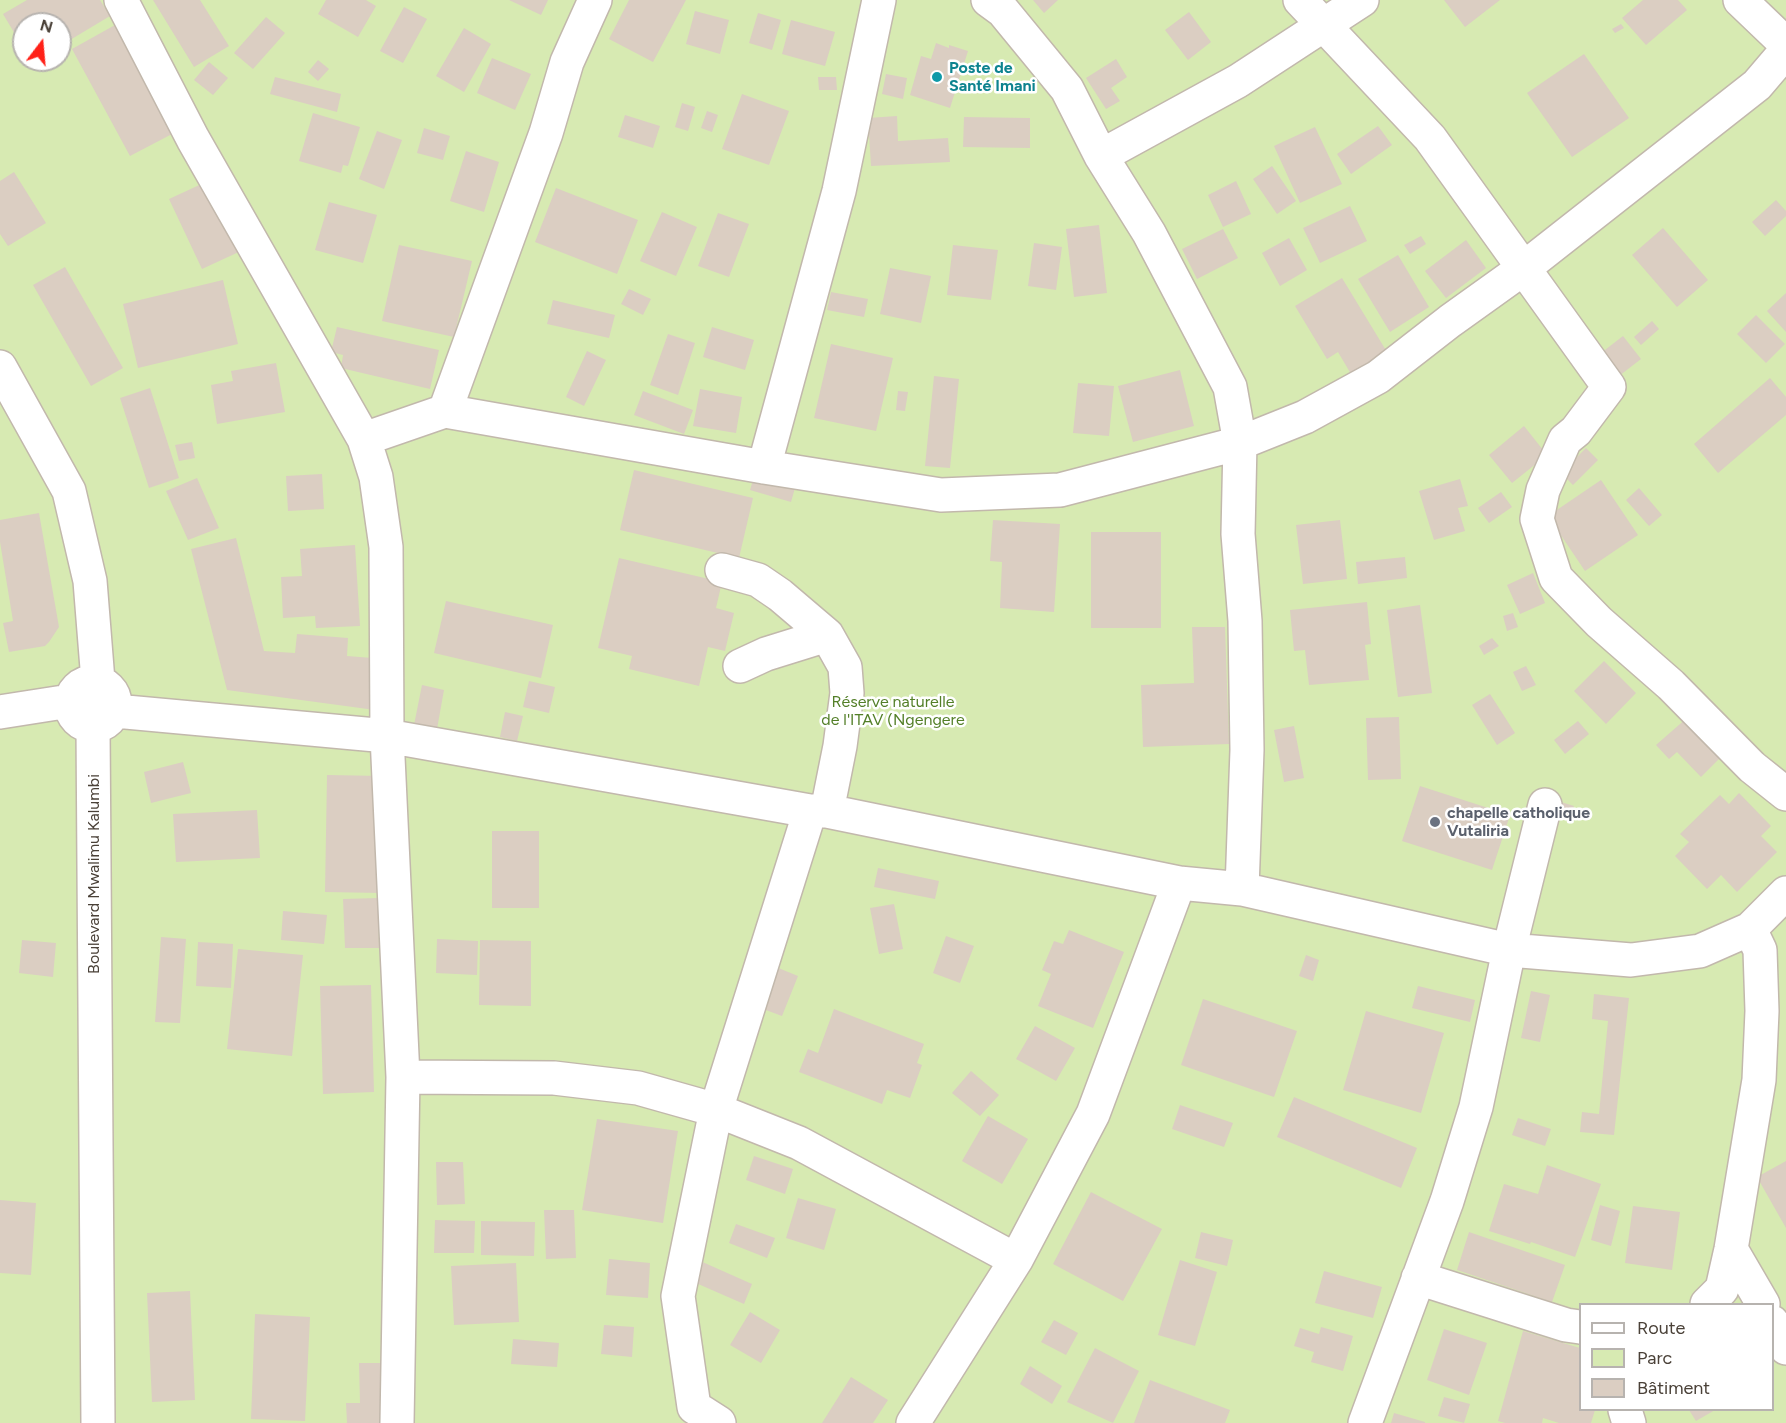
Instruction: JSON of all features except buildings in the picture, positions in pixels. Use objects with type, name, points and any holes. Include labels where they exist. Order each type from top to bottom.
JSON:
[{"type":"street","points":[[121,0],[193,139],[364,439],[376,477],[386,547],[387,736],[403,1077],[397,1423]]},
{"type":"street","points":[[445,411],[546,132],[567,62],[595,0]]},
{"type":"street","points":[[764,467],[839,191],[879,0]]},
{"type":"street","points":[[988,0],[1003,11],[1067,89],[1101,156],[1149,233],[1230,387],[1240,443],[1238,534],[1245,621],[1247,750],[1242,888]]},
{"type":"street","points":[[1300,0],[1430,138],[1609,387],[1576,431],[1565,440],[1543,490],[1537,519],[1556,578],[1599,622],[1671,685],[1752,767],[1786,794]]},
{"type":"street","points":[[1101,156],[1238,81],[1362,0]]},
{"type":"street","points":[[1740,0],[1786,44]]},
{"type":"street","points":[[364,439],[445,411],[764,467],[941,495],[1060,490],[1240,443],[1305,417],[1378,377],[1450,321],[1524,268],[1757,85],[1786,51]]},
{"type":"street","points":[[0,367],[69,490],[90,581],[98,681],[88,681],[80,685],[70,701],[76,719],[84,724],[104,719],[387,736],[818,811],[1179,883],[1242,888],[1509,950],[1631,960],[1700,951],[1750,929],[1786,893]]},
{"type":"street","points":[[719,1423],[694,1407],[678,1296],[716,1110],[840,746],[847,693],[845,667],[827,635],[780,595],[758,580],[722,570]]},
{"type":"street","points":[[740,666],[766,654],[827,635]]},
{"type":"street","name":"Boulevard Mwalimu Kalumbi","points":[[98,681],[106,685],[113,693],[116,702],[104,719],[98,1423]]},
{"type":"street","points":[[0,712],[70,701]]},
{"type":"street","points":[[1365,1423],[1447,1202],[1476,1107],[1509,950],[1545,805]]},
{"type":"street","points":[[913,1423],[1016,1260],[1093,1114],[1179,883]]},
{"type":"street","points":[[1709,1303],[1722,1289],[1731,1250],[1759,1080],[1762,1011],[1760,950],[1750,929]]},
{"type":"street","points":[[403,1077],[554,1078],[638,1088],[716,1110],[799,1143],[1016,1260]]},
{"type":"street","points":[[1731,1250],[1762,1303]]},
{"type":"street","points":[[1418,1278],[1566,1325],[1579,1327]]},
{"type":"street","points":[[1774,1324],[1786,1348]]},
{"type":"green space","name":"Réserve naturelle de l'ITAV (Ngengere","points":[[0,0],[1786,0],[1786,1423],[0,1423]]},
{"type":"place","name":"Poste de Santé Imani","points":[[937,77]]},
{"type":"place","name":"chapelle catholique Vutaliria","points":[[1435,822]]}]
